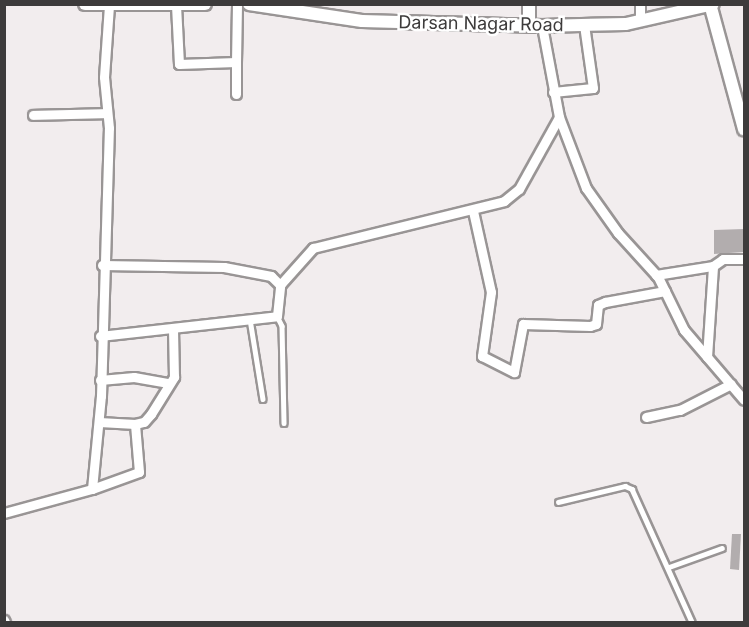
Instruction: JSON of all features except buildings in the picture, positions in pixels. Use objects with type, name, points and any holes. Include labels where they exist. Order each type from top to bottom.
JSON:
[{"type":"street","points":[[85,4],[205,4]]},
{"type":"street","points":[[236,94],[237,4]]},
{"type":"street","name":"Darsan Nagar Road","points":[[249,4],[362,21],[542,26],[640,21],[711,5]]},
{"type":"street","points":[[529,4],[529,25]]},
{"type":"street","points":[[640,4],[640,21]]},
{"type":"street","points":[[92,489],[99,422],[107,113],[104,77],[109,5]]},
{"type":"street","points":[[176,5],[179,64],[236,62]]},
{"type":"street","points":[[711,5],[744,129]]},
{"type":"street","points":[[553,92],[593,88],[584,25]]},
{"type":"street","points":[[542,26],[558,117],[586,188],[618,233],[657,275],[684,330],[744,400]]},
{"type":"street","points":[[33,115],[107,113]]},
{"type":"street","points":[[100,336],[278,316],[280,285],[314,248],[473,211],[504,201],[519,189],[558,117]]},
{"type":"street","points":[[473,211],[490,292],[482,356],[514,372],[523,324],[590,326],[596,324],[598,305],[665,291]]},
{"type":"street","points":[[657,275],[713,266],[723,259],[744,259]]},
{"type":"street","points":[[102,265],[224,267],[271,276],[280,285]]},
{"type":"street","points":[[707,357],[713,266]]},
{"type":"street","points":[[99,422],[135,424],[144,422],[151,414],[168,383],[174,377],[173,328]]},
{"type":"street","points":[[100,380],[135,377],[168,383]]},
{"type":"street","points":[[646,417],[680,410],[731,384]]},
{"type":"street","points":[[4,513],[92,489],[139,472],[135,424]]},
{"type":"lane","points":[[278,316],[282,326],[284,423]]},
{"type":"lane","points":[[250,320],[263,399]]},
{"type":"lane","points":[[558,502],[625,486],[632,489],[692,622]]},
{"type":"lane","points":[[669,567],[722,548]]}]
